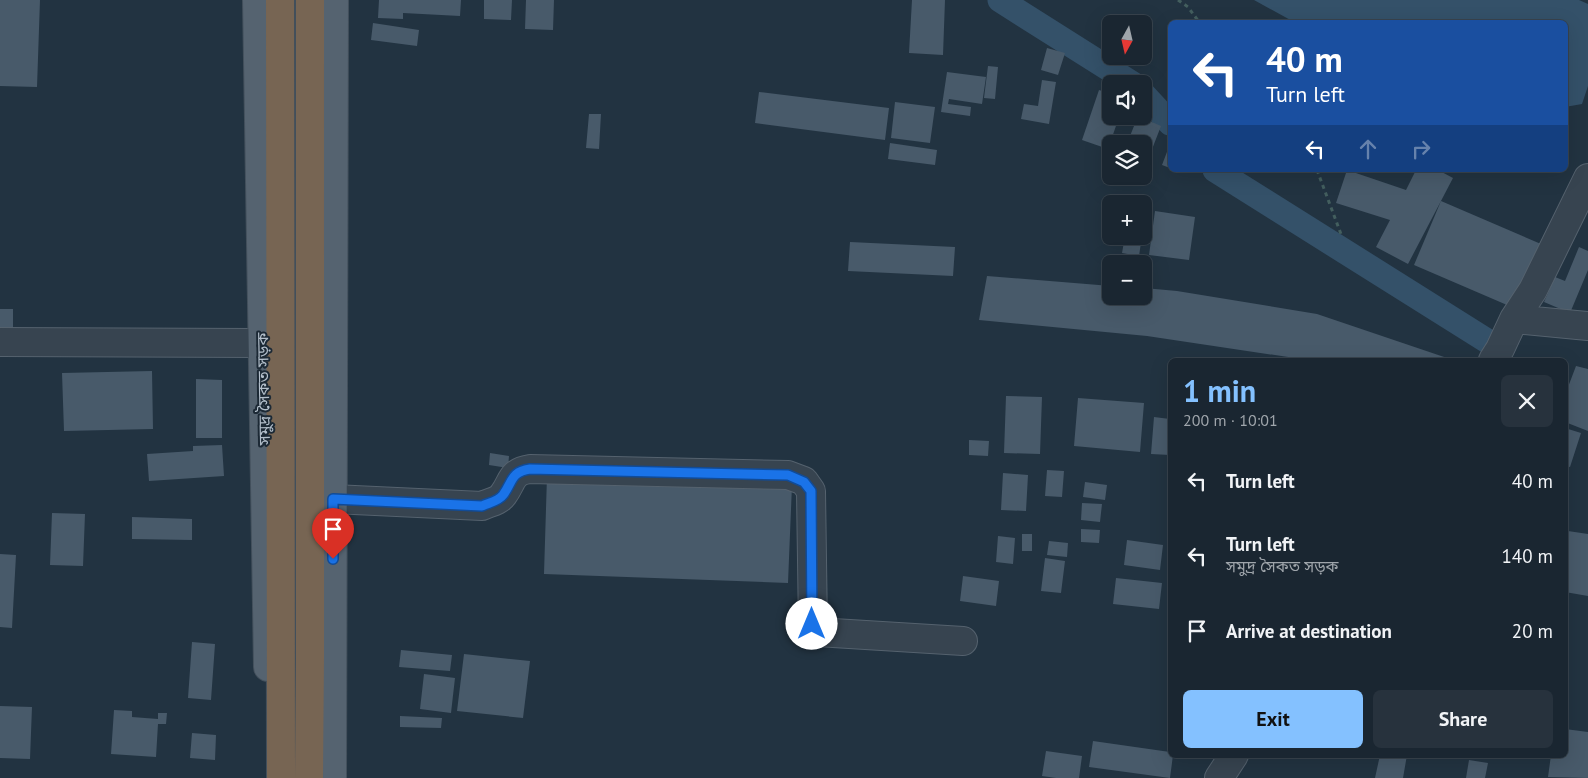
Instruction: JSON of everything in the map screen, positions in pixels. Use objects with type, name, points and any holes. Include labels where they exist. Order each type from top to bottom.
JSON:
[{"type":"highway","points":[[280,0],[280,778]]},
{"type":"highway","points":[[309,778],[310,0]]},
{"type":"main road","name":"সমুদ্র সৈকত সড়ক","points":[[257,0],[270,778]]},
{"type":"main road","points":[[332,778],[334,0]]},
{"type":"street","points":[[1494,358],[1514,319],[1533,290],[1588,178]]},
{"type":"street","points":[[1514,319],[1588,326]]},
{"type":"street","points":[[0,342],[262,343]]},
{"type":"street","points":[[333,499],[482,506],[502,497],[515,474],[521,470],[530,469],[788,475],[804,482],[811,491],[813,629],[816,632],[963,641]]},
{"type":"street","points":[[1220,778],[1232,758]]},
{"type":"path","points":[[1178,0],[1188,7],[1198,20]]},
{"type":"path","points":[[1318,172],[1341,234]]},
{"type":"water","points":[[1254,0],[1579,0],[1588,4],[1588,86],[1582,104],[1568,106],[1568,20],[1290,20]]},
{"type":"building","points":[[0,0],[40,0],[37,87],[0,86]]},
{"type":"building","points":[[379,0],[461,0],[460,16],[403,13],[403,19],[378,18]]},
{"type":"building","points":[[484,0],[512,0],[511,20],[484,19]]},
{"type":"building","points":[[526,0],[554,0],[553,30],[525,29]]},
{"type":"building","points":[[912,0],[945,0],[943,55],[909,53]]},
{"type":"building","points":[[373,23],[419,30],[417,46],[371,40]]},
{"type":"building","points":[[1047,48],[1065,53],[1058,75],[1041,70]]},
{"type":"building","points":[[988,66],[998,67],[995,99],[984,98]]},
{"type":"building","points":[[947,72],[986,77],[982,104],[949,99],[948,104],[971,107],[970,116],[941,112]]},
{"type":"building","points":[[1042,80],[1056,82],[1049,124],[1021,119],[1024,104],[1038,106]]},
{"type":"building","points":[[1099,90],[1102,91],[1102,125],[1116,125],[1113,135],[1102,135],[1102,147],[1082,140]]},
{"type":"building","points":[[759,92],[889,108],[885,140],[755,123]]},
{"type":"building","points":[[895,102],[935,107],[930,143],[891,138]]},
{"type":"building","points":[[589,114],[601,114],[599,149],[586,148]]},
{"type":"building","points":[[1152,122],[1161,126],[1152,149],[1152,135],[1130,135],[1134,125],[1152,125]]},
{"type":"building","points":[[890,143],[937,150],[935,165],[888,159]]},
{"type":"building","points":[[1168,149],[1168,167],[1162,165]]},
{"type":"building","points":[[1346,172],[1353,172],[1406,190],[1415,172],[1442,172],[1453,178],[1408,264],[1376,247],[1390,220],[1336,203]]},
{"type":"building","points":[[1441,201],[1541,244],[1514,308],[1414,265]]},
{"type":"building","points":[[1155,211],[1195,217],[1189,260],[1149,255],[1150,245],[1152,245]]},
{"type":"building","points":[[850,242],[955,247],[953,276],[848,271]]},
{"type":"building","points":[[1123,245],[1141,245],[1139,255],[1122,253]]},
{"type":"building","points":[[1579,247],[1588,251],[1588,270],[1570,313],[1544,302],[1555,277],[1565,281]]},
{"type":"building","points":[[987,276],[1102,285],[1102,305],[1152,305],[1152,289],[1177,291],[1317,314],[1447,358],[1295,358],[1147,336],[979,320]]},
{"type":"building","points":[[0,309],[13,309],[13,331],[0,331]]},
{"type":"building","points":[[1576,366],[1588,369],[1588,431],[1568,423],[1568,387]]},
{"type":"building","points":[[152,371],[153,429],[64,431],[62,373]]},
{"type":"building","points":[[196,379],[222,380],[222,438],[196,438]]},
{"type":"building","points":[[1006,396],[1042,397],[1040,454],[1004,453]]},
{"type":"building","points":[[1078,398],[1144,403],[1140,452],[1074,446]]},
{"type":"building","points":[[1154,417],[1168,419],[1168,455],[1151,454]]},
{"type":"building","points":[[1568,429],[1581,433],[1570,467],[1568,467]]},
{"type":"building","points":[[969,440],[989,441],[988,456],[969,455]]},
{"type":"building","points":[[222,445],[224,476],[149,481],[147,454],[193,451],[193,446]]},
{"type":"building","points":[[490,453],[509,456],[508,468],[489,465]]},
{"type":"building","points":[[1047,470],[1064,471],[1062,497],[1045,496]]},
{"type":"building","points":[[1003,473],[1028,475],[1026,511],[1001,510]]},
{"type":"building","points":[[547,476],[792,485],[788,583],[544,574]]},
{"type":"building","points":[[1085,482],[1107,485],[1105,500],[1083,497]]},
{"type":"building","points":[[1082,503],[1102,504],[1100,522],[1081,520]]},
{"type":"building","points":[[52,513],[85,514],[83,566],[50,565]]},
{"type":"building","points":[[132,517],[192,519],[192,540],[132,539]]},
{"type":"building","points":[[1081,529],[1100,530],[1099,543],[1081,542]]},
{"type":"building","points":[[1568,531],[1588,534],[1588,596],[1568,593]]},
{"type":"building","points":[[1022,534],[1032,534],[1032,551],[1022,551]]},
{"type":"building","points":[[998,536],[1015,538],[1013,564],[996,562]]},
{"type":"building","points":[[1127,540],[1163,545],[1160,570],[1124,565]]},
{"type":"building","points":[[1049,541],[1068,543],[1067,557],[1047,555]]},
{"type":"building","points":[[0,554],[16,555],[12,628],[0,627]]},
{"type":"building","points":[[1045,558],[1065,561],[1061,593],[1041,591]]},
{"type":"building","points":[[963,576],[999,581],[996,606],[960,601]]},
{"type":"building","points":[[1116,578],[1162,583],[1159,609],[1113,604]]},
{"type":"building","points":[[192,642],[215,644],[211,700],[188,698]]},
{"type":"building","points":[[401,650],[452,655],[450,671],[399,667]]},
{"type":"building","points":[[464,654],[530,661],[523,718],[457,711]]},
{"type":"building","points":[[424,674],[455,678],[451,713],[420,709]]},
{"type":"building","points":[[0,706],[32,707],[30,759],[0,758]]},
{"type":"building","points":[[114,710],[132,711],[132,717],[158,719],[158,713],[167,713],[166,724],[158,724],[156,757],[111,754]]},
{"type":"building","points":[[400,716],[442,718],[441,728],[400,727]]},
{"type":"building","points":[[1568,729],[1588,732],[1588,778],[1548,777],[1551,758],[1568,758]]},
{"type":"building","points":[[192,733],[216,735],[215,760],[190,758]]},
{"type":"building","points":[[1093,741],[1168,752],[1168,758],[1173,758],[1170,778],[1089,767]]},
{"type":"building","points":[[1046,751],[1082,756],[1079,778],[1042,776]]},
{"type":"building","points":[[1379,758],[1406,758],[1403,778],[1375,778]]},
{"type":"building","points":[[1469,760],[1488,763],[1485,778],[1466,778]]},
{"type":"waterway","points":[[1000,0],[1119,75]]},
{"type":"waterway","points":[[1152,104],[1168,121]]},
{"type":"waterway","points":[[1218,172],[1500,349]]},
{"type":"route","points":[[333,559],[333,499],[482,506],[502,497],[515,474],[521,470],[530,469],[788,475],[804,482],[811,491],[812,624]]}]
